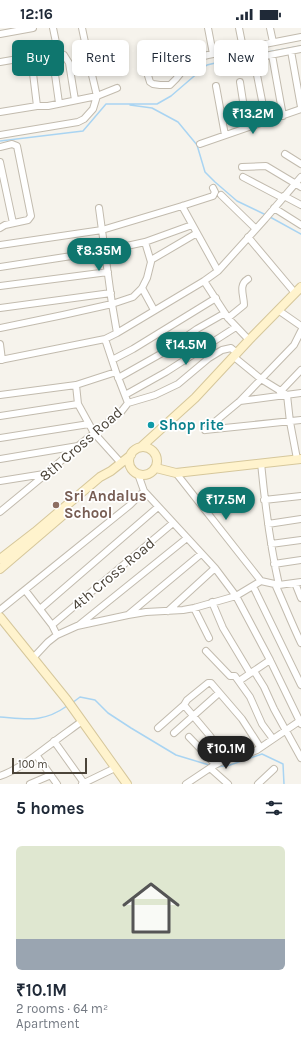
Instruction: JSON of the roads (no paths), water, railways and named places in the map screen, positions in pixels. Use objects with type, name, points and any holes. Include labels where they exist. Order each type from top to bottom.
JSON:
[{"type":"street","points":[[0,34],[33,28]]},
{"type":"street","points":[[53,28],[54,40]]},
{"type":"street","points":[[0,135],[81,121],[93,109],[97,96],[82,28]]},
{"type":"street","points":[[206,56],[213,54],[208,28]]},
{"type":"street","points":[[239,28],[241,40]]},
{"type":"street","points":[[270,28],[273,42]]},
{"type":"street","points":[[268,43],[301,37]]},
{"type":"street","points":[[268,56],[301,49]]},
{"type":"street","points":[[200,144],[283,116],[301,108],[291,51]]},
{"type":"street","points":[[64,55],[68,63],[75,100]]},
{"type":"street","points":[[272,55],[283,116]]},
{"type":"street","points":[[0,62],[12,60]]},
{"type":"street","points":[[33,76],[37,106]]},
{"type":"street","points":[[57,76],[59,103]]},
{"type":"street","points":[[148,76],[150,82],[160,85],[170,85],[178,76]]},
{"type":"street","points":[[257,76],[266,121]]},
{"type":"street","points":[[240,82],[247,127]]},
{"type":"street","points":[[216,86],[225,135]]},
{"type":"street","points":[[0,112],[37,106],[48,106],[97,96],[117,88]]},
{"type":"street","points":[[0,147],[12,144],[17,146],[31,213],[28,220],[5,225],[0,228]]},
{"type":"street","points":[[285,154],[301,164]]},
{"type":"street","points":[[0,162],[13,223]]},
{"type":"street","points":[[242,167],[266,166],[301,187]]},
{"type":"street","points":[[243,177],[301,206]]},
{"type":"street","points":[[0,344],[1,360],[105,339],[117,333],[218,272],[301,177]]},
{"type":"street","points":[[0,246],[102,230],[213,196],[215,192],[213,188]]},
{"type":"street","points":[[221,195],[256,229]]},
{"type":"street","points":[[182,206],[218,272]]},
{"type":"street","points":[[99,208],[117,333]]},
{"type":"street","points":[[273,210],[301,225]]},
{"type":"street","points":[[0,267],[145,242],[192,226]]},
{"type":"street","points":[[151,260],[196,233]]},
{"type":"street","points":[[0,559],[35,532],[100,477],[111,471],[141,447],[190,403],[298,290],[248,237]]},
{"type":"street","points":[[0,328],[112,304],[133,297],[142,288],[147,278],[151,262],[145,242]]},
{"type":"street","points":[[0,286],[108,272]]},
{"type":"street","points":[[0,395],[76,385],[117,375],[164,352],[198,329],[244,305],[242,286],[244,281],[248,279]]},
{"type":"street","points":[[204,280],[227,315],[249,340]]},
{"type":"street","points":[[142,288],[154,310]]},
{"type":"street","points":[[0,308],[111,293]]},
{"type":"street","points":[[112,360],[133,349],[216,298]]},
{"type":"street","points":[[278,310],[301,326]]},
{"type":"street","points":[[125,394],[166,372],[236,327]]},
{"type":"street","points":[[301,331],[294,345],[261,380],[240,401],[205,430],[301,420]]},
{"type":"street","name":"8th Cross Road","points":[[0,512],[94,432],[121,412],[128,403],[105,339]]},
{"type":"street","points":[[294,345],[301,348]]},
{"type":"street","points":[[128,403],[155,395],[178,384],[209,358],[222,350],[231,348],[261,380],[287,395]]},
{"type":"street","points":[[280,392],[301,370]]},
{"type":"street","points":[[76,385],[78,404],[89,424],[94,432],[121,463]]},
{"type":"street","points":[[240,401],[301,393]]},
{"type":"street","points":[[156,468],[176,473],[299,459],[290,422],[287,395]]},
{"type":"street","points":[[0,416],[78,404]]},
{"type":"street","points":[[0,438],[89,424]]},
{"type":"street","points":[[0,459],[78,446]]},
{"type":"street","points":[[130,455],[129,464],[134,472],[142,475],[150,474],[156,468],[157,459],[154,452],[146,447],[141,447]]},
{"type":"street","points":[[261,463],[264,500],[277,584],[301,644]]},
{"type":"street","points":[[0,569],[103,481],[111,471]]},
{"type":"street","points":[[176,473],[261,581],[277,584],[298,582],[301,598]]},
{"type":"street","points":[[0,481],[46,474]]},
{"type":"street","points":[[138,474],[144,491],[215,568],[236,596],[301,722],[260,748],[242,756],[226,759],[212,766],[186,784]]},
{"type":"street","points":[[0,610],[130,505],[144,491]]},
{"type":"street","points":[[264,500],[301,496]]},
{"type":"street","points":[[40,609],[158,507]]},
{"type":"street","points":[[268,524],[301,519]]},
{"type":"street","name":"4th Cross Road","points":[[52,625],[173,523]]},
{"type":"street","points":[[77,626],[187,538]]},
{"type":"street","points":[[271,544],[301,540]]},
{"type":"street","points":[[128,614],[201,554]]},
{"type":"street","points":[[274,564],[301,560]]},
{"type":"street","points":[[168,611],[215,568]]},
{"type":"street","points":[[33,658],[57,635],[77,626],[128,614],[194,608],[236,596],[261,581]]},
{"type":"street","points":[[253,586],[301,685]]},
{"type":"street","points":[[25,590],[52,625],[57,635]]},
{"type":"street","points":[[212,602],[223,628],[252,672],[264,687],[285,731],[301,758]]},
{"type":"street","points":[[194,608],[209,638]]},
{"type":"street","points":[[0,616],[67,700],[127,784]]},
{"type":"street","points":[[206,651],[230,676],[235,676],[239,681],[250,697],[262,724],[273,739]]},
{"type":"street","points":[[239,681],[270,660]]},
{"type":"street","points":[[158,728],[184,705],[187,700],[208,683],[211,683],[242,719],[260,748]]},
{"type":"street","points":[[174,733],[219,693]]},
{"type":"street","points":[[184,705],[220,749],[226,759]]},
{"type":"street","points":[[0,776],[7,774],[36,756],[82,721]]},
{"type":"street","points":[[189,737],[228,784]]},
{"type":"street","points":[[54,741],[83,783],[115,768]]},
{"type":"street","points":[[36,756],[57,784]]},
{"type":"street","points":[[258,784],[274,769]]},
{"type":"street","points":[[30,784],[51,775]]},
{"type":"street","points":[[194,778],[198,784]]},
{"type":"waterway","points":[[0,141],[83,131],[106,104],[157,104],[171,96],[207,65],[240,57],[301,46]]},
{"type":"waterway","points":[[130,105],[152,108],[178,122],[197,145],[205,172],[237,201],[266,215]]},
{"type":"waterway","points":[[270,217],[301,234]]},
{"type":"waterway","points":[[72,703],[80,697],[95,700],[108,713],[176,755],[209,765]]},
{"type":"waterway","points":[[0,717],[35,719],[50,715],[67,706]]},
{"type":"waterway","points":[[217,767],[230,765],[262,754],[283,764],[284,784]]},
{"type":"place","name":"Shop rite","points":[[151,425]]},
{"type":"place","name":"Sri Andalus School","points":[[56,505]]}]
